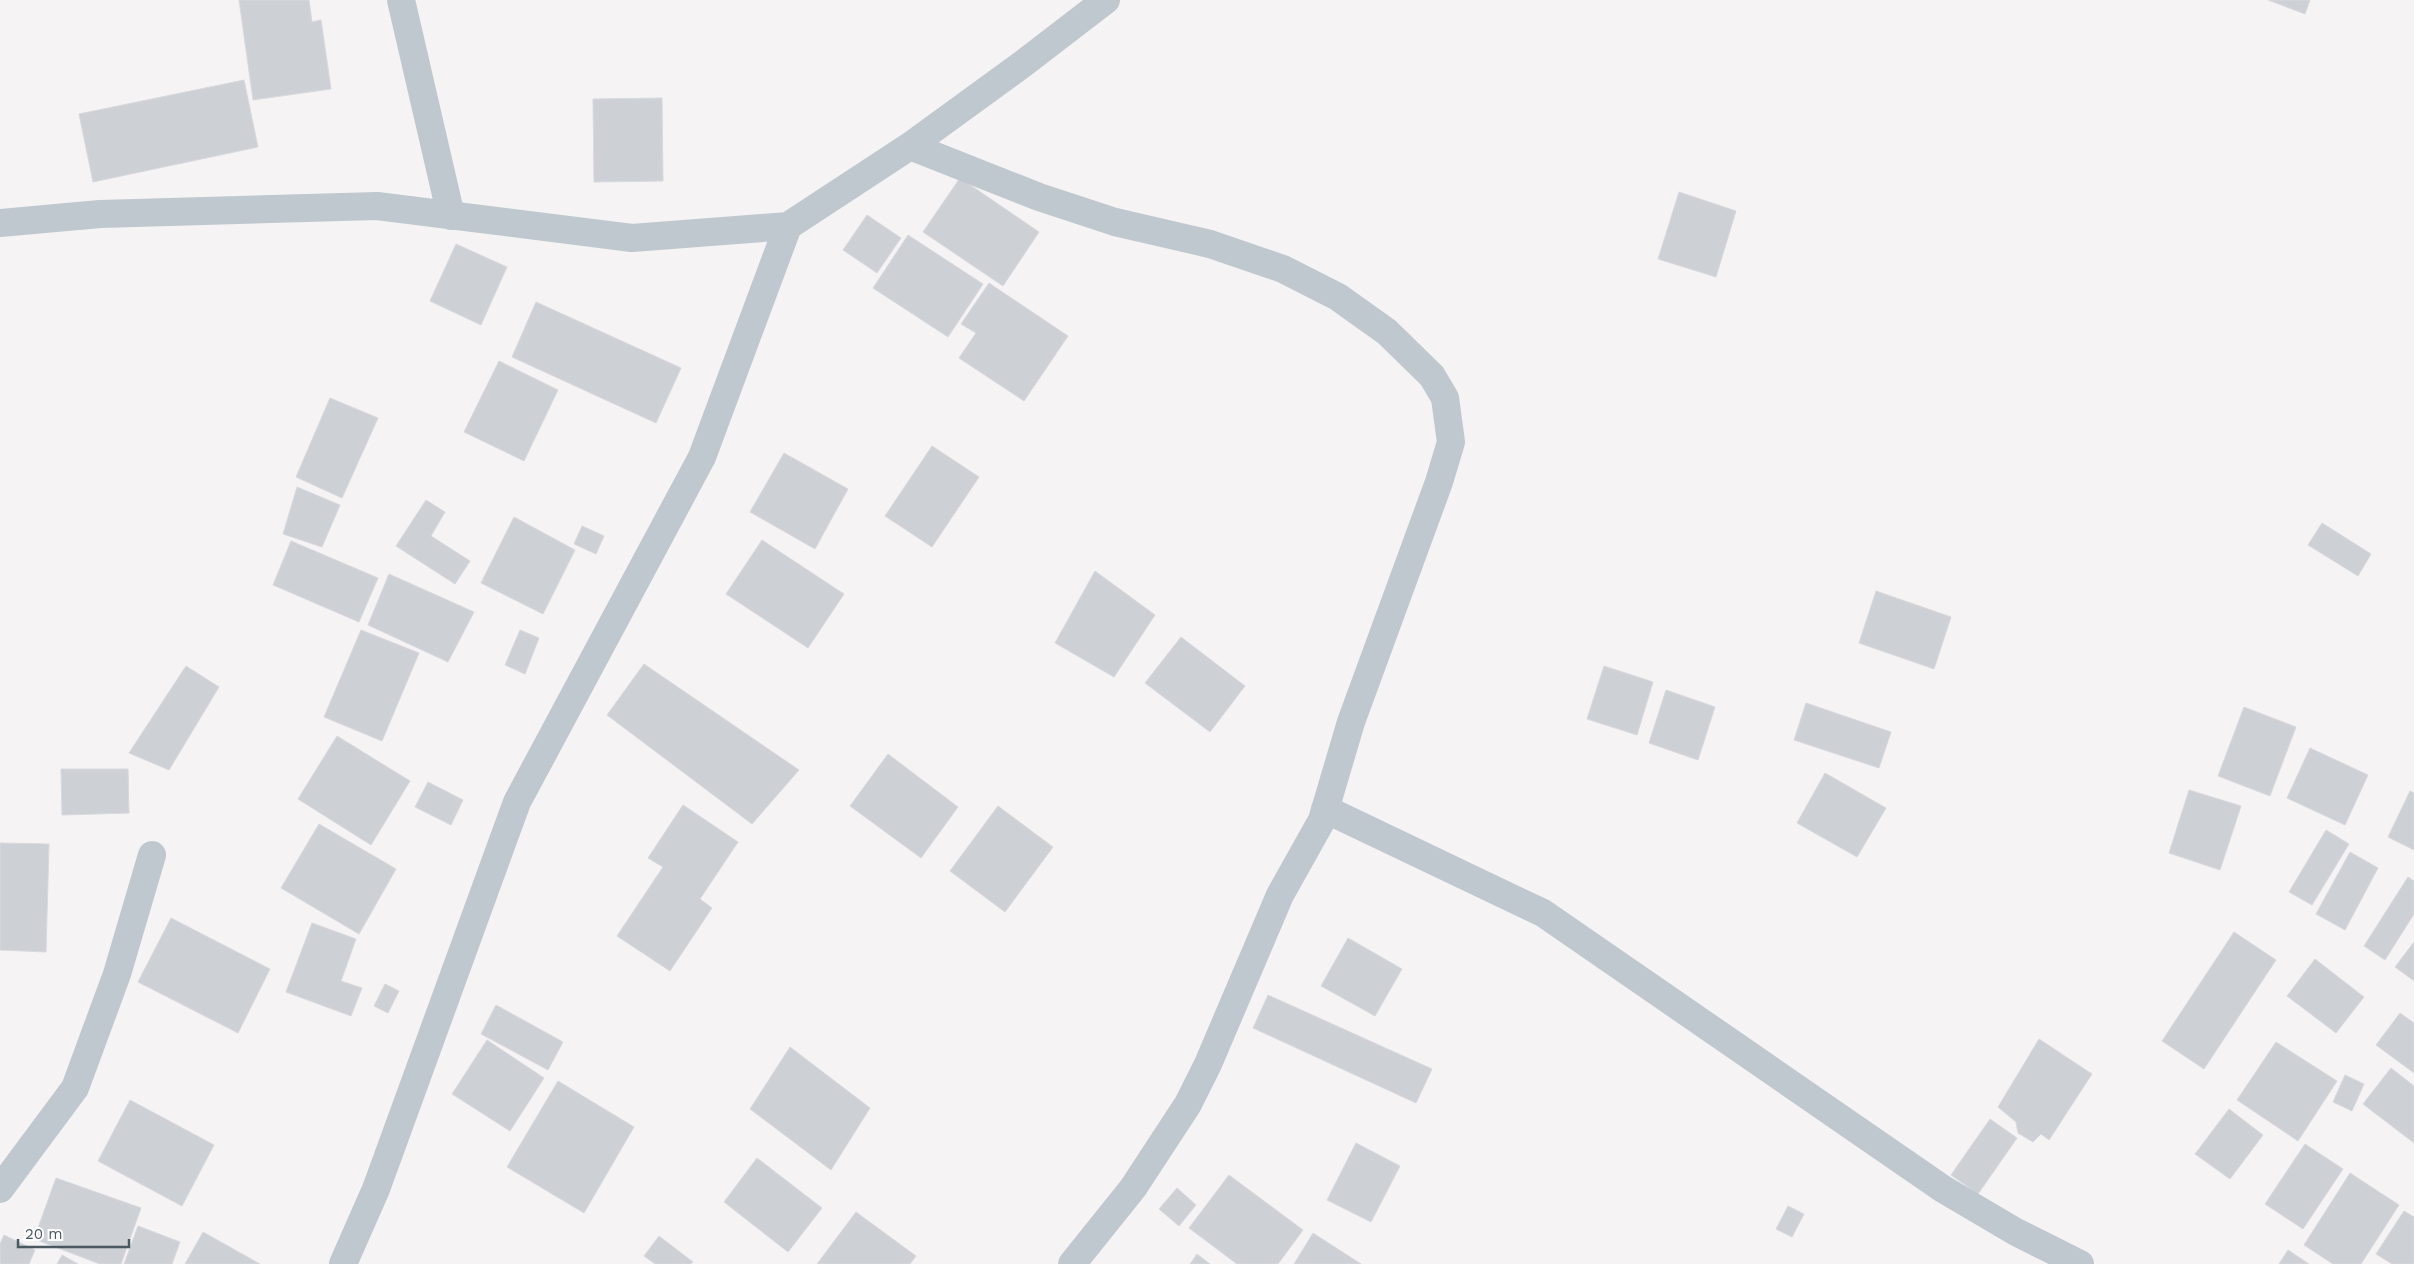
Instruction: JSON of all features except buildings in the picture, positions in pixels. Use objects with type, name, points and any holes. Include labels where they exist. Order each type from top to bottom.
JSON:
[{"type":"street","points":[[400,0],[451,216]]},
{"type":"street","points":[[0,223],[100,214],[377,206],[632,238],[788,226],[910,146],[1024,63],[1106,0]]},
{"type":"street","points":[[910,146],[1038,197],[1115,222],[1210,244],[1284,269],[1338,298],[1387,332],[1436,383],[1445,398],[1451,442],[1439,482],[1351,722],[1322,820],[1280,895],[1208,1064],[1188,1104],[1133,1188],[1072,1264]]},
{"type":"street","points":[[343,1264],[376,1189],[517,802],[702,457],[788,226]]},
{"type":"street","points":[[1325,809],[1543,913],[1943,1189],[2016,1232],[2080,1264]]},
{"type":"street","points":[[0,1189],[75,1088],[117,974],[152,855]]}]
